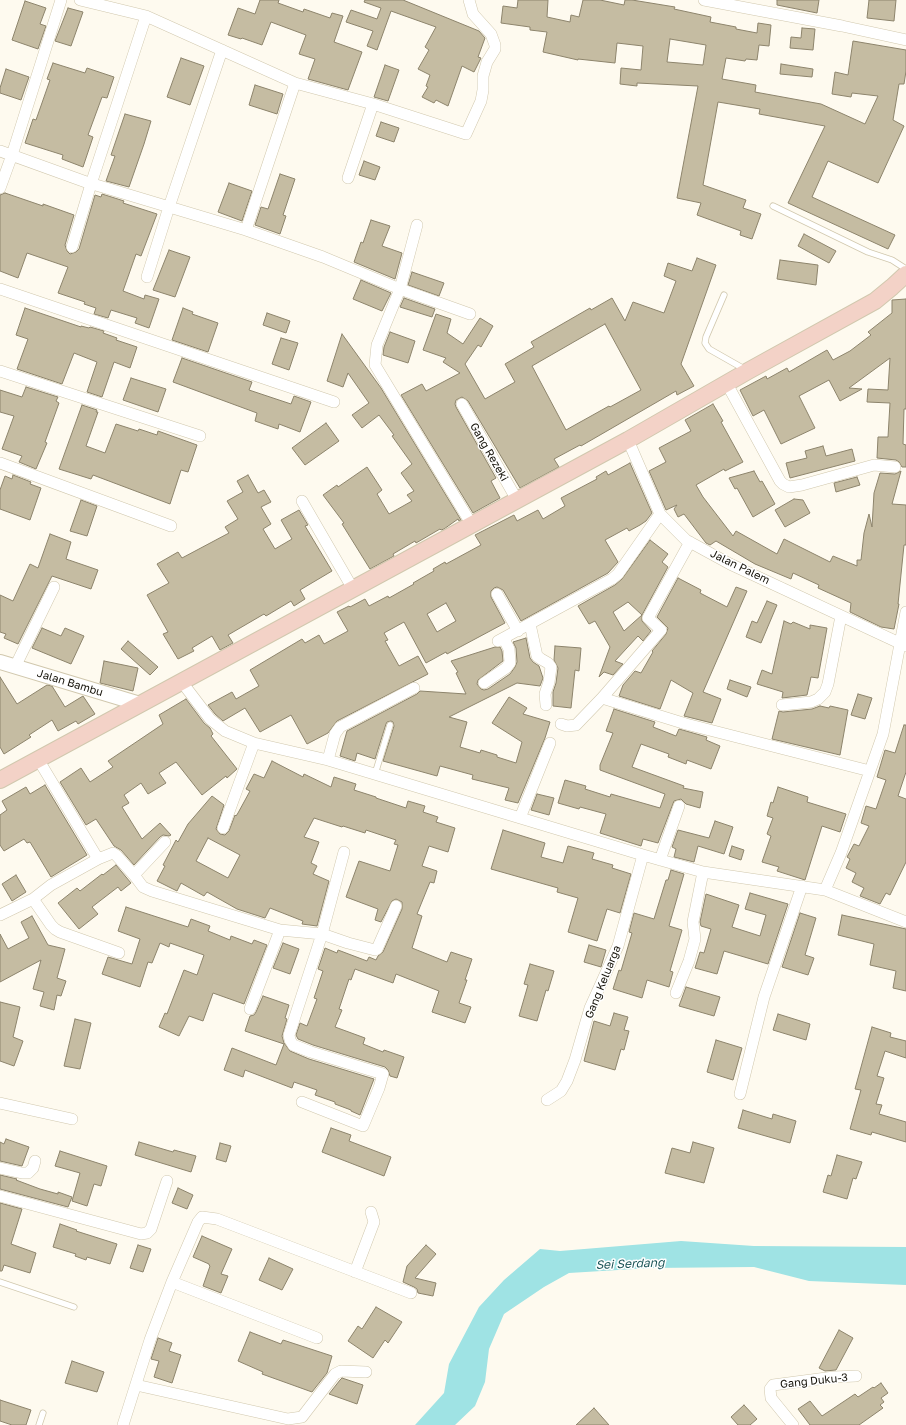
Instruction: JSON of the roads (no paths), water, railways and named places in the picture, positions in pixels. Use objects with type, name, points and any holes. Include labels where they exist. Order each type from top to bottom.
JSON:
[{"type":"main road","points":[[0,780],[628,440],[748,371],[875,301],[892,288],[906,274]]},
{"type":"street","points":[[0,188],[12,155],[61,0]]},
{"type":"street","points":[[80,0],[146,16],[295,83],[373,104],[466,134],[481,101],[483,76],[487,62],[495,45],[490,34],[473,14],[470,0]]},
{"type":"street","points":[[704,0],[842,26],[906,40]]},
{"type":"street","points":[[72,247],[146,16]]},
{"type":"street","points":[[147,277],[222,50]]},
{"type":"street","points":[[246,230],[295,83]]},
{"type":"street","points":[[348,178],[373,104]]},
{"type":"street","points":[[0,152],[91,184],[246,230],[322,257],[400,289],[470,314]]},
{"type":"street","points":[[417,225],[400,289],[377,345],[375,365],[472,525]]},
{"type":"street","points":[[0,289],[334,402]]},
{"type":"street","points":[[0,371],[200,436]]},
{"type":"street","points":[[727,384],[783,484],[789,486],[802,485],[874,465],[895,467]]},
{"type":"street","name":"Gang Rezeki","points":[[462,404],[517,500]]},
{"type":"street","name":"Jalan Palem","points":[[628,440],[660,514],[686,540],[730,564],[903,644]]},
{"type":"street","points":[[0,463],[172,526]]},
{"type":"street","points":[[302,501],[353,589]]},
{"type":"street","points":[[484,683],[506,668],[510,663],[509,649],[501,640],[612,579],[618,574],[660,514]]},
{"type":"street","points":[[562,724],[568,726],[576,725],[602,698],[661,630],[648,618],[690,542]]},
{"type":"street","points":[[15,667],[54,587]]},
{"type":"street","points":[[497,594],[518,631]]},
{"type":"street","points":[[825,890],[841,853],[883,734],[903,644],[906,612]]},
{"type":"street","points":[[782,705],[811,702],[818,699],[825,692],[828,684],[841,616]]},
{"type":"street","points":[[530,624],[537,656],[548,662],[551,667],[549,682],[545,694],[546,705]]},
{"type":"street","name":"Jalan Bambu","points":[[0,662],[140,704]]},
{"type":"street","points":[[181,681],[210,719],[225,731],[254,743],[328,760],[703,872],[825,890],[906,922]]},
{"type":"street","points":[[328,760],[335,734],[340,727],[414,688]]},
{"type":"street","points":[[602,698],[686,724],[870,770]]},
{"type":"street","points":[[223,828],[254,743]]},
{"type":"street","points":[[520,818],[550,743]]},
{"type":"street","points":[[38,759],[98,859]]},
{"type":"street","points":[[660,860],[679,806]]},
{"type":"street","points":[[134,876],[165,842]]},
{"type":"street","points":[[302,1102],[363,1126],[379,1088],[383,1074],[293,1045],[289,1035],[322,934],[344,852]]},
{"type":"street","points":[[0,915],[33,899],[51,886],[98,859],[115,853],[144,887],[148,889],[280,930],[322,934],[348,944],[375,950],[377,949],[396,906]]},
{"type":"street","name":"Gang Keluarga","points":[[547,1100],[561,1091],[567,1081],[575,1060],[590,1008],[618,946],[643,855]]},
{"type":"street","points":[[676,993],[689,960],[695,939],[693,922],[703,872]]},
{"type":"street","points":[[740,1094],[764,997],[802,886]]},
{"type":"street","points":[[33,899],[55,929],[119,953]]},
{"type":"street","points":[[250,1009],[280,930]]},
{"type":"street","points":[[0,1103],[72,1119]]},
{"type":"street","points":[[0,1168],[22,1174],[28,1173],[33,1168],[35,1161]]},
{"type":"street","points":[[0,1196],[141,1234],[147,1233],[151,1229],[167,1182]]},
{"type":"street","points":[[355,1272],[374,1222],[371,1212]]},
{"type":"street","points":[[123,1425],[150,1340],[172,1282],[198,1222],[202,1217],[217,1219],[411,1294]]},
{"type":"street","points":[[172,1282],[317,1338]]},
{"type":"street","points":[[136,1385],[288,1419],[302,1417],[335,1374],[342,1371],[366,1372]]},
{"type":"street","name":"Gang Duku-3","points":[[793,1425],[771,1398],[770,1389],[773,1385],[834,1377],[856,1376]]},
{"type":"lane","points":[[773,206],[868,252],[892,260],[906,269]]},
{"type":"lane","points":[[724,295],[706,337],[705,343],[709,349],[748,371]]},
{"type":"lane","points":[[375,774],[390,725]]},
{"type":"lane","points":[[0,1282],[74,1307]]},
{"type":"lane","points":[[39,1425],[43,1413]]},
{"type":"water","name":"Sei Serdang","points":[[681,1241],[754,1246],[906,1247],[906,1285],[809,1281],[754,1267],[651,1268],[569,1273],[544,1287],[504,1314],[489,1349],[485,1382],[475,1406],[455,1425],[415,1425],[444,1393],[449,1364],[479,1307],[504,1280],[540,1249],[560,1251]]}]
